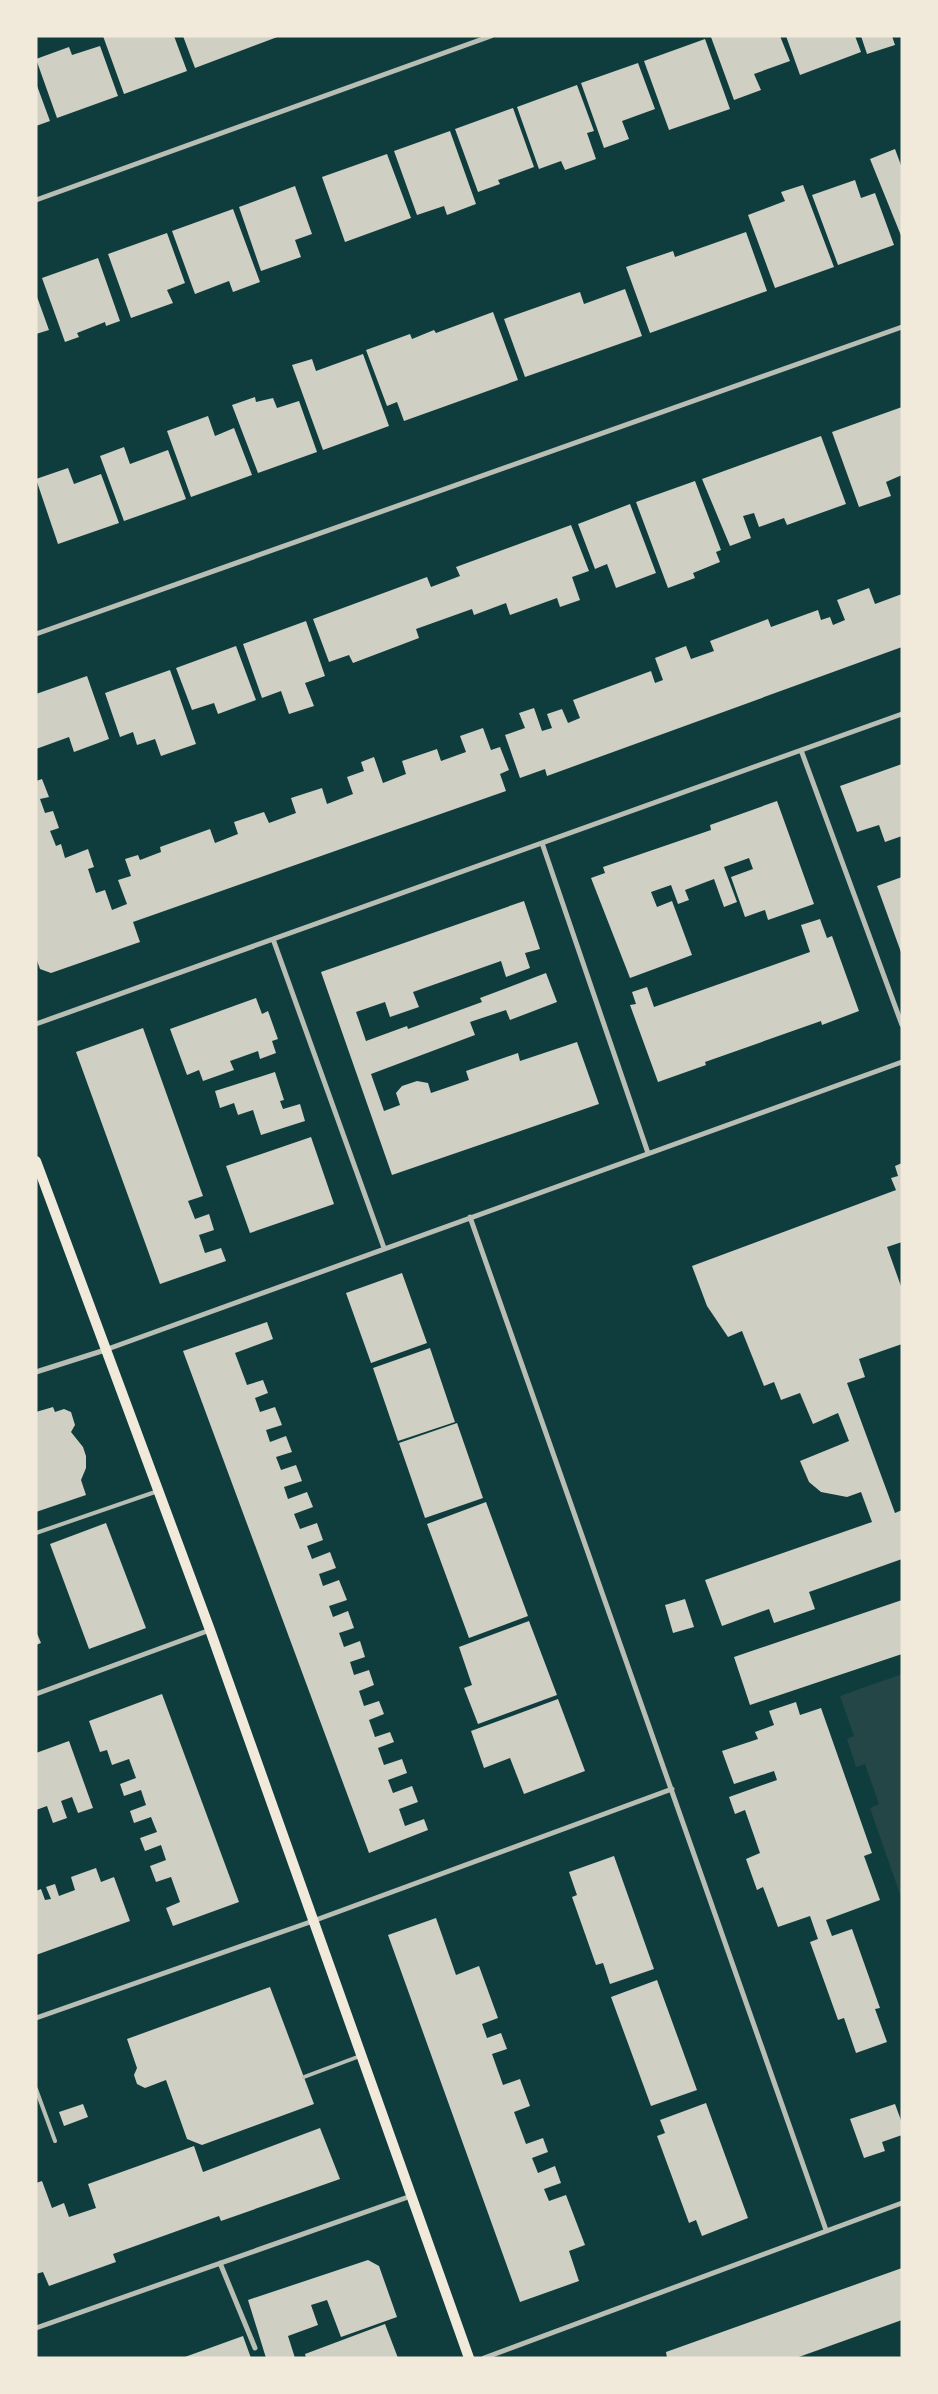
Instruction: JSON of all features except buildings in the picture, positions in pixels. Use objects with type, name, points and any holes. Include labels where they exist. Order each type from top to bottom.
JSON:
[{"type":"main road","points":[[36,1161],[210,1630],[469,2358]]},
{"type":"street","points":[[36,200],[491,36]]},
{"type":"street","points":[[36,634],[902,327]]},
{"type":"street","points":[[36,1024],[902,714]]},
{"type":"street","points":[[801,750],[902,1025]]},
{"type":"street","points":[[542,843],[648,1153]]},
{"type":"street","points":[[273,939],[384,1248]]},
{"type":"street","points":[[36,1372],[105,1350],[902,1062]]},
{"type":"street","points":[[470,1217],[826,2230]]},
{"type":"street","points":[[36,1694],[210,1630]]},
{"type":"street","points":[[36,2018],[313,1921],[672,1789]]},
{"type":"street","points":[[36,2328],[412,2196]]},
{"type":"street","points":[[484,2358],[902,2203]]},
{"type":"street","points":[[220,2263],[255,2348]]},
{"type":"lane","points":[[36,1533],[158,1491]]},
{"type":"lane","points":[[304,2077],[361,2056]]},
{"type":"lane","points":[[36,2089],[55,2141]]},
{"type":"shaded area","points":[[902,1674],[902,1900],[870,1808],[879,1804],[865,1764],[856,1767],[847,1739],[854,1736],[840,1696]]}]
